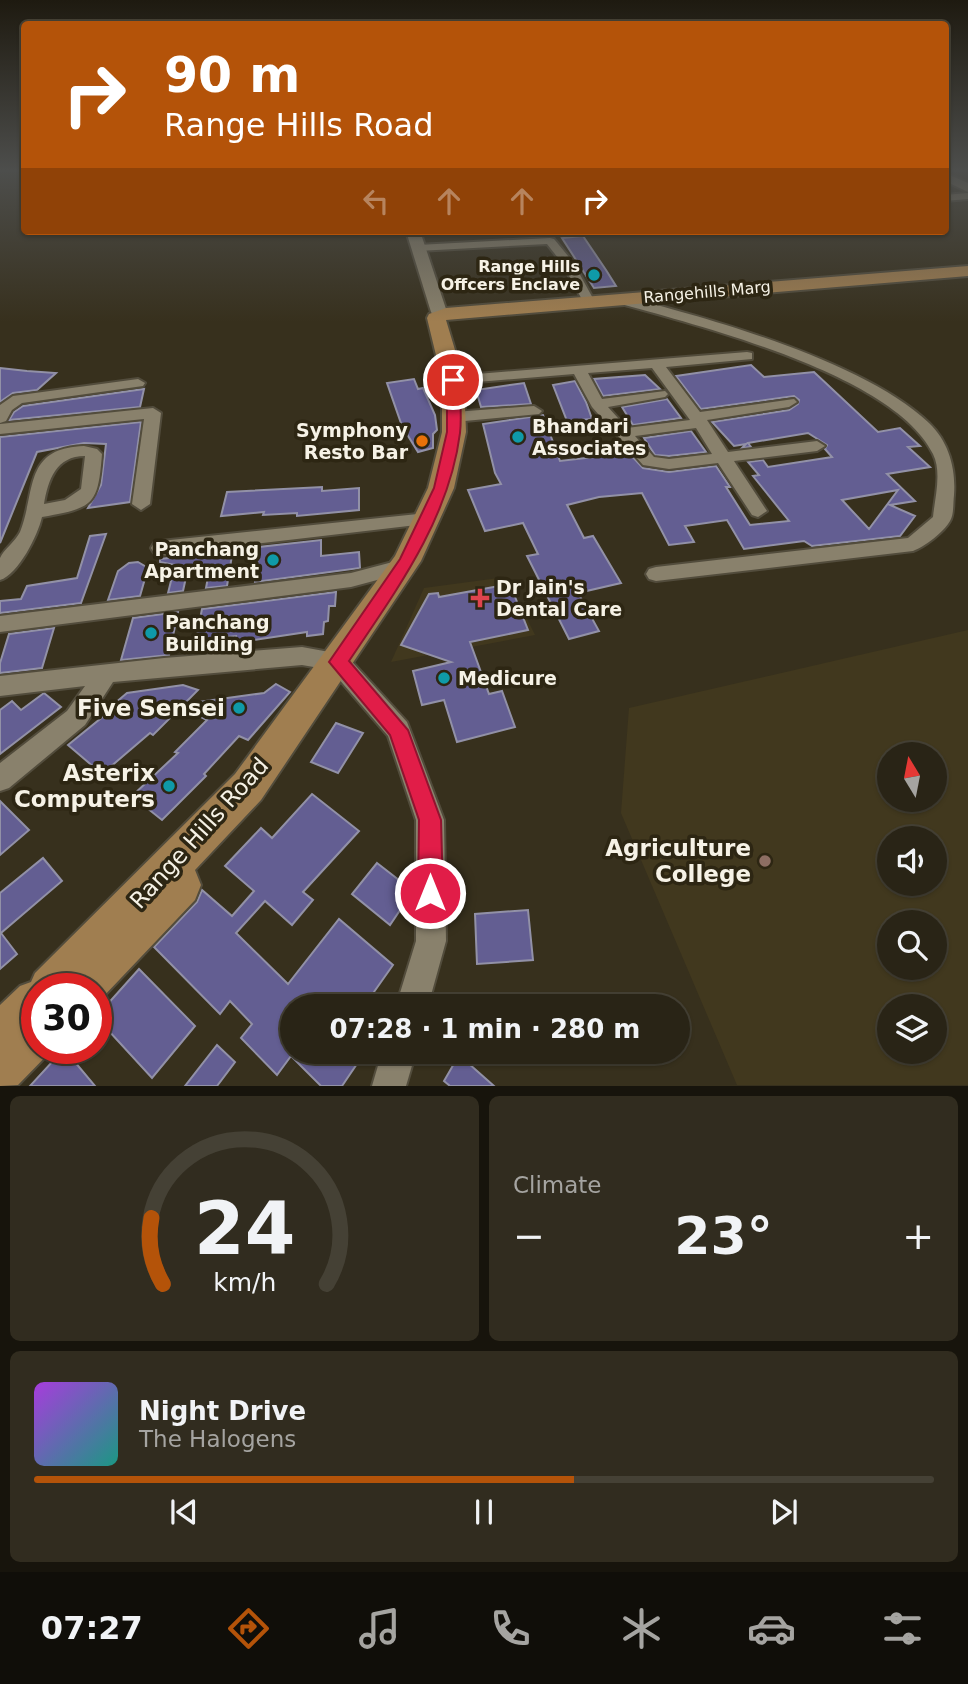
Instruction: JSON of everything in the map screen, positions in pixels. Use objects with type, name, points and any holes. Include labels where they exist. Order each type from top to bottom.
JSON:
[{"type":"main road","name":"Rangehills Marg","points":[[441,316],[968,271]]},
{"type":"main road","points":[[458,356],[485,318],[519,308]]},
{"type":"main road","name":"Range Hills Road","points":[[67,973],[248,787],[343,668],[404,566],[441,488],[460,417],[458,356],[441,316]]},
{"type":"main road","points":[[95,973],[263,796],[343,668],[414,570],[446,501],[460,462],[460,417]]},
{"type":"main road","points":[[0,1038],[21,1018]]},
{"type":"main road","points":[[0,1066],[21,1046]]},
{"type":"street","points":[[414,235],[441,316]]},
{"type":"street","points":[[418,248],[550,241],[567,262],[589,302]]},
{"type":"street","points":[[622,300],[784,350],[835,371],[880,395],[925,428],[942,454],[945,475],[943,519],[913,544],[656,574]]},
{"type":"street","points":[[458,356],[579,370],[747,356]]},
{"type":"street","points":[[657,365],[699,420],[758,511]]},
{"type":"street","points":[[579,370],[597,404],[649,461],[669,464],[817,446]]},
{"type":"street","points":[[0,418],[6,407],[18,400],[138,383]]},
{"type":"street","points":[[597,404],[660,394]]},
{"type":"street","points":[[623,433],[789,402]]},
{"type":"street","points":[[460,417],[534,411]]},
{"type":"street","points":[[0,429],[153,413],[141,503]]},
{"type":"street","points":[[0,573],[28,536],[35,512]]},
{"type":"street","points":[[161,548],[426,519]]},
{"type":"street","points":[[0,624],[351,580],[404,566]]},
{"type":"street","points":[[0,686],[107,673],[302,656],[343,668],[398,730],[430,820],[431,941],[416,994]]},
{"type":"street","points":[[0,779],[76,718],[107,673]]},
{"type":"street","points":[[389,1086],[395,1064]]},
{"type":"shaded area","points":[[506,577],[535,635],[391,662],[424,588]]},
{"type":"shaded area","name":"Agriculture College","points":[[968,630],[968,1085],[737,1085],[621,813],[629,708]]},
{"type":"building","points":[[583,236],[616,286],[594,288],[562,238]]},
{"type":"building","points":[[751,365],[764,377],[814,372],[878,432],[900,428],[920,446],[908,447],[930,467],[887,474],[915,501],[890,505],[915,516],[900,536],[812,546],[804,541],[744,549],[727,520],[685,526],[694,542],[669,545],[642,493],[599,497],[567,505],[584,538],[593,536],[621,583],[578,593],[599,631],[569,639],[527,556],[538,554],[523,523],[485,531],[468,490],[501,484],[495,473],[483,424],[543,415],[560,461],[629,453],[643,468],[669,472],[716,466],[750,525],[789,521],[753,476],[759,475],[748,462],[763,460],[768,467],[832,457],[825,449],[827,445],[808,433],[748,443],[751,447],[742,448],[746,444],[734,446],[712,422],[789,410],[798,404],[799,400],[794,396],[701,409],[676,376]],"holes":[[[898,490],[869,529],[842,500]]]},
{"type":"building","points":[[0,368],[56,373],[37,390],[13,393],[0,402]]},
{"type":"building","points":[[645,375],[660,389],[603,396],[594,379]]},
{"type":"building","points":[[414,379],[418,389],[423,388],[435,415],[437,430],[433,434],[433,448],[418,452],[402,426],[387,383]]},
{"type":"building","points":[[575,381],[592,419],[567,421],[553,385]]},
{"type":"building","points":[[524,383],[531,404],[481,407],[476,390]]},
{"type":"building","points":[[144,389],[140,407],[9,420],[14,412],[23,406]]},
{"type":"building","points":[[667,399],[681,418],[633,425],[622,407]]},
{"type":"building","points":[[141,422],[130,502],[88,508],[101,485],[106,444],[84,443],[37,452],[0,543],[0,437]]},
{"type":"building","points":[[691,431],[706,452],[655,455],[644,438]]},
{"type":"building","points":[[322,487],[322,491],[359,488],[359,510],[297,516],[297,513],[263,515],[264,512],[221,516],[227,492]]},
{"type":"building","points":[[106,534],[81,603],[0,613],[0,601],[21,599],[27,586],[77,578],[90,536]]},
{"type":"building","points":[[321,540],[321,556],[359,552],[360,568],[255,582],[259,547]]},
{"type":"building","points":[[207,554],[206,557],[232,555],[227,586],[206,588],[209,572],[188,568],[183,591],[168,593],[175,565],[160,562],[160,559]]},
{"type":"building","points":[[138,562],[148,568],[140,596],[108,600],[118,571],[129,563]]},
{"type":"building","points":[[510,584],[528,630],[470,642],[489,694],[502,691],[515,727],[457,742],[444,700],[422,705],[413,671],[451,662],[401,645],[429,594],[438,593],[439,597]]},
{"type":"building","points":[[336,592],[335,606],[329,606],[328,621],[324,622],[323,634],[307,636],[307,632],[235,643],[236,636],[196,640],[202,609]]},
{"type":"building","name":"Panchang Building","points":[[178,612],[169,655],[121,660],[133,618]]},
{"type":"building","points":[[54,628],[42,668],[0,673],[0,663],[9,634]]},
{"type":"building","points":[[276,684],[290,692],[248,740],[239,736],[204,774],[206,776],[162,820],[132,796],[178,753],[175,752],[207,720],[181,707],[153,735],[150,733],[102,774],[68,745],[111,710],[108,709],[127,693],[183,685],[198,690],[184,704],[264,693]]},
{"type":"building","points":[[44,693],[61,707],[0,754],[0,710],[12,701],[21,710]]},
{"type":"building","points":[[336,723],[363,733],[338,773],[311,762]]},
{"type":"building","points":[[312,794],[359,831],[303,892],[313,900],[292,925],[265,901],[236,933],[288,984],[339,919],[393,965],[372,994],[280,994],[280,1064],[285,1064],[277,1075],[241,1038],[252,1024],[230,1001],[220,1014],[154,947],[197,902],[202,890],[232,916],[254,891],[225,866],[261,828],[272,838]]},
{"type":"building","points":[[0,801],[29,830],[0,855]]},
{"type":"building","points":[[43,858],[62,881],[1,933],[17,954],[0,969],[0,893]]},
{"type":"building","points":[[377,863],[413,891],[390,925],[352,894]]},
{"type":"building","points":[[528,910],[533,960],[477,964],[475,914]]},
{"type":"building","points":[[139,969],[195,1026],[152,1078],[112,1034],[112,999]]},
{"type":"building","points":[[217,1045],[235,1062],[217,1086],[185,1086]]},
{"type":"building","points":[[50,1064],[77,1064],[95,1086],[30,1086]]},
{"type":"building","points":[[299,1064],[357,1064],[342,1086],[321,1086]]},
{"type":"building","points":[[454,1064],[469,1064],[494,1086],[450,1086],[444,1081]]},
{"type":"place","name":"Range Hills Offcers Enclave","points":[[594,275]]},
{"type":"place","name":"Bhandari Associates","points":[[518,437]]},
{"type":"place","name":"Symphony Resto Bar","points":[[422,441]]},
{"type":"place","name":"Panchang Apartment","points":[[273,560]]},
{"type":"place","name":"Dr Jain's Dental Care","points":[[480,598]]},
{"type":"place","name":"Panchang Building","points":[[151,633]]},
{"type":"place","name":"Medicure","points":[[444,678]]},
{"type":"place","name":"Five Sensei","points":[[239,708]]},
{"type":"place","name":"Asterix Computers","points":[[169,786]]},
{"type":"place","name":"Agriculture College","points":[[765,861]]},
{"type":"route","points":[[430,893],[430,820],[398,730],[338,662],[407,561],[441,488],[454,432],[453,380]]}]
